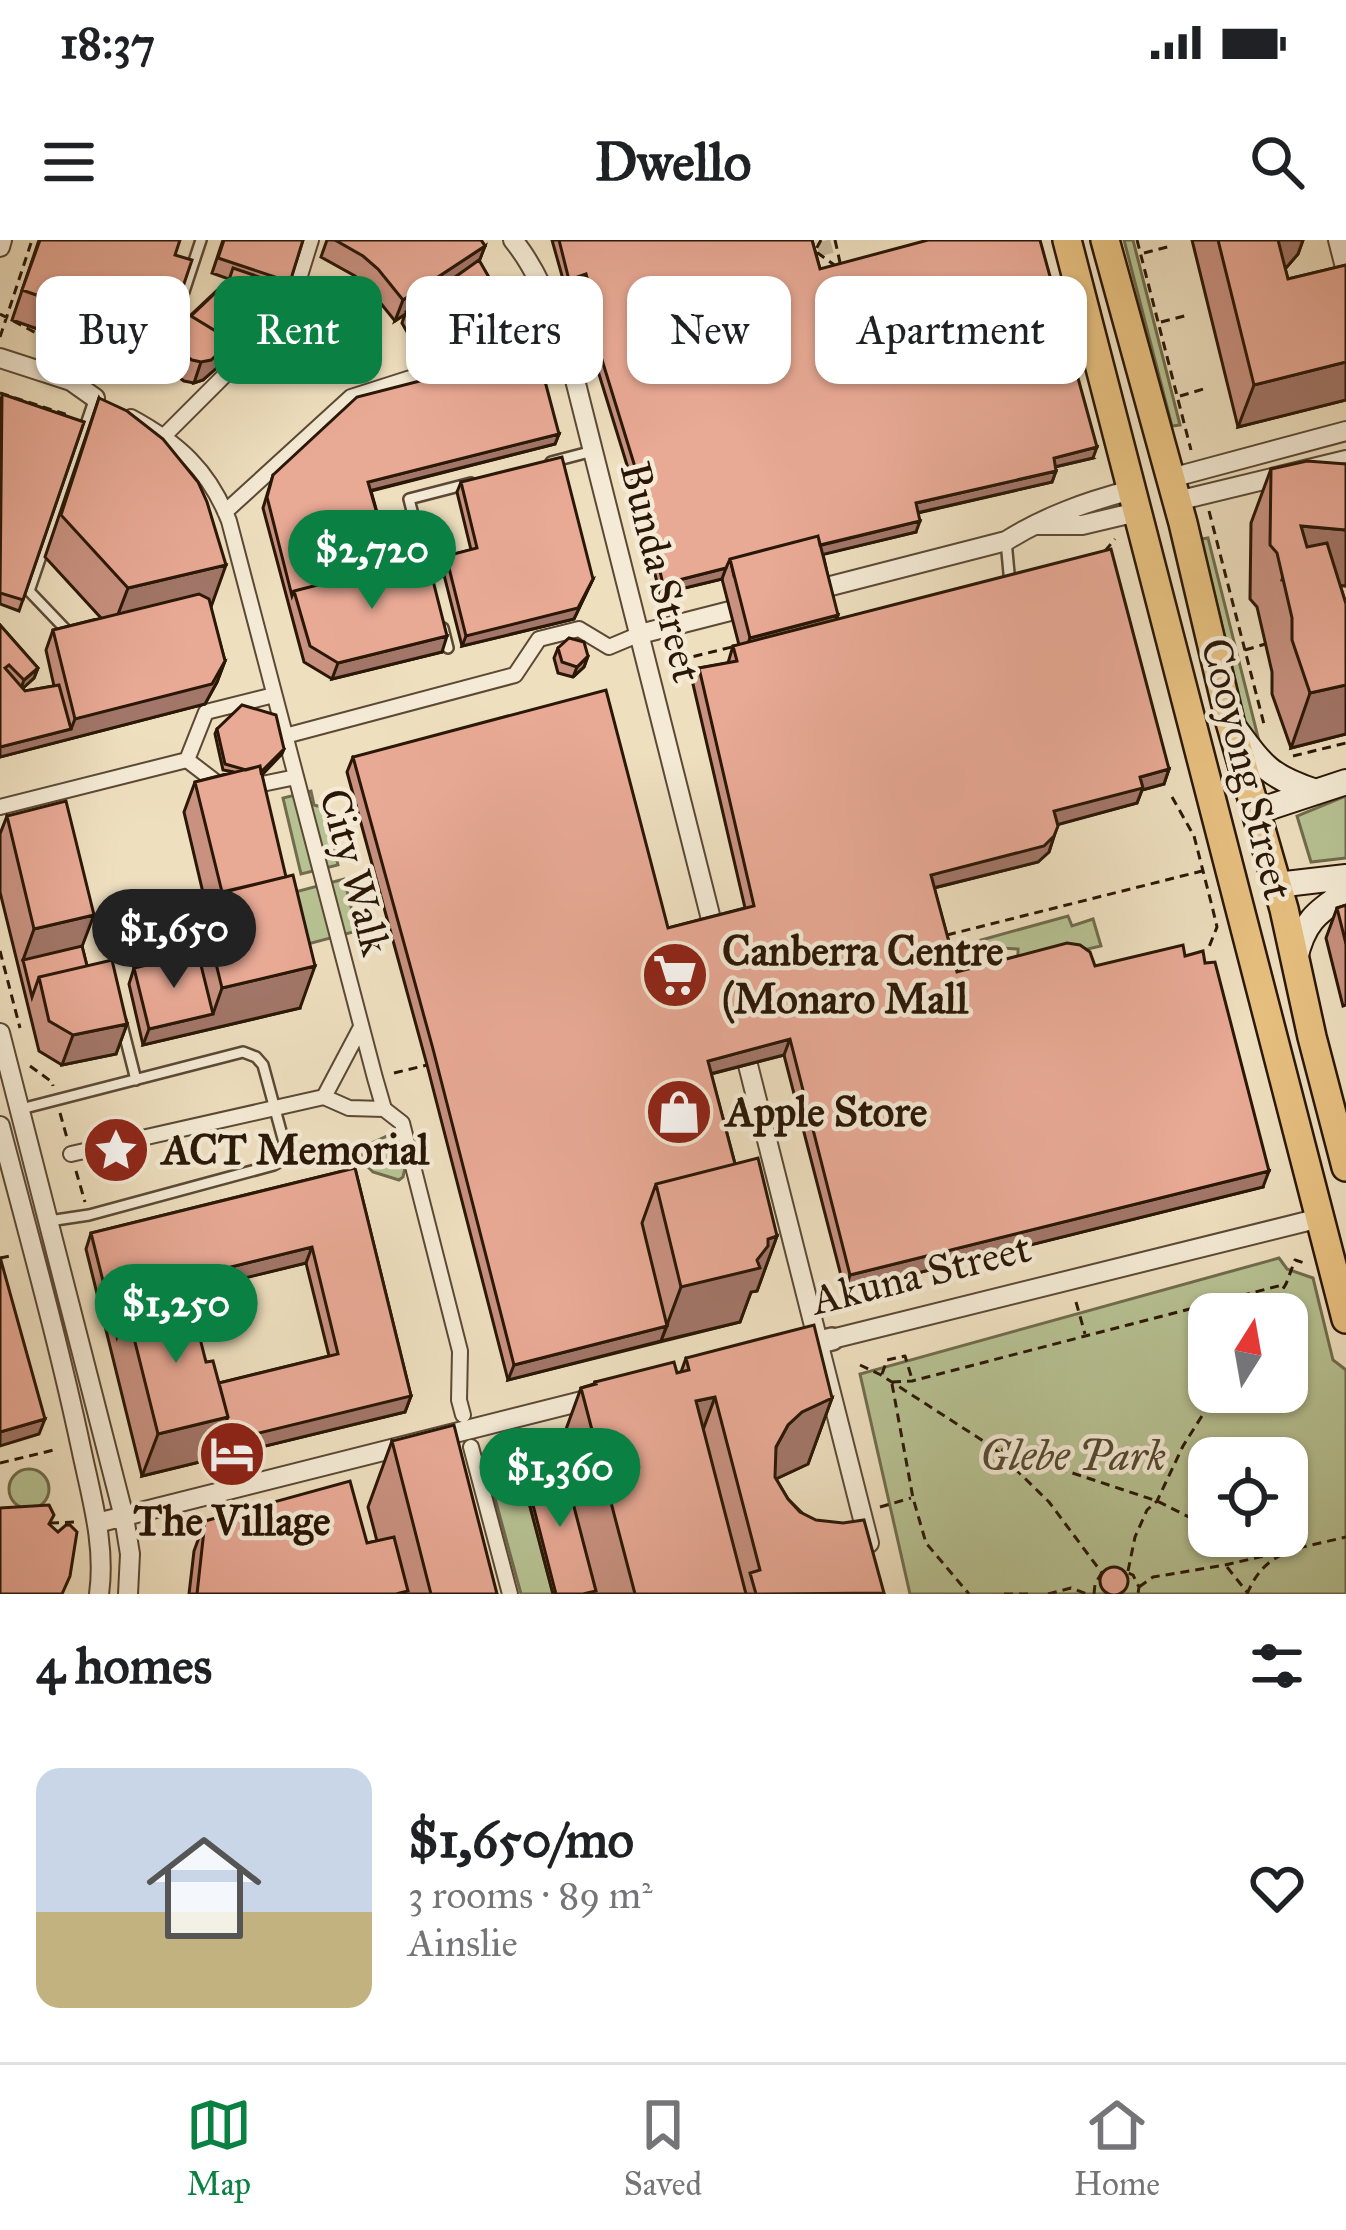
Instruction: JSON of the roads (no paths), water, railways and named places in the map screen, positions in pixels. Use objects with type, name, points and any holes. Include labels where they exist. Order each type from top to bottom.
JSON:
[{"type":"main road","name":"Cooyong Street","points":[[1066,240],[1237,896],[1333,1214],[1346,1319]]},
{"type":"main road","name":"Cooyong Street","points":[[1106,240],[1188,486],[1230,722],[1277,885],[1346,1167]]},
{"type":"main road","points":[[1134,501],[1188,486]]},
{"type":"main road","points":[[1230,722],[1268,771],[1316,792]]},
{"type":"main road","points":[[1219,827],[1346,782]]},
{"type":"main road","points":[[1237,896],[1277,885],[1346,877]]},
{"type":"main road","points":[[1295,958],[1312,917],[1346,893]]},
{"type":"street","points":[[163,437],[289,311],[311,240]]},
{"type":"street","name":"Bunda Street","points":[[514,240],[535,276]]},
{"type":"street","points":[[1338,240],[1346,272]]},
{"type":"street","points":[[0,358],[71,382],[95,398]]},
{"type":"street","points":[[225,512],[351,397],[406,379]]},
{"type":"street","name":"Bunda Street","points":[[576,384],[714,931]]},
{"type":"street","name":"City Walk","points":[[95,398],[185,453],[207,477],[225,512],[375,1078],[384,1109],[402,1123],[460,1351],[463,1414]]},
{"type":"street","points":[[1188,486],[1346,431]]},
{"type":"street","points":[[1188,486],[1346,460]]},
{"type":"street","points":[[819,589],[1006,541],[1033,525],[1082,525],[1134,501]]},
{"type":"street","points":[[285,736],[515,675],[539,639],[579,629],[610,646],[730,611]]},
{"type":"street","points":[[187,760],[206,712],[274,695]]},
{"type":"street","points":[[187,760],[227,790],[296,777]]},
{"type":"street","points":[[0,807],[187,760]]},
{"type":"street","points":[[324,1097],[362,1027]]},
{"type":"street","points":[[10,1031],[21,1108],[47,1222],[124,1517],[130,1554],[128,1594]]},
{"type":"street","points":[[748,1065],[872,1553]]},
{"type":"street","points":[[71,1154],[324,1097],[349,1108],[384,1109]]},
{"type":"street","points":[[6,1149],[21,1108]]},
{"type":"street","points":[[0,1126],[73,1412],[87,1522],[100,1557],[99,1594]]},
{"type":"street","points":[[19,1200],[47,1222]]},
{"type":"street","name":"Akuna Street","points":[[784,1351],[1333,1214]]},
{"type":"street","points":[[87,1522],[338,1470],[616,1392]]},
{"type":"street","points":[[471,1447],[510,1594]]},
{"type":"lane","points":[[189,276],[201,240]]},
{"type":"lane","points":[[71,635],[29,591],[95,398]]},
{"type":"lane","points":[[544,464],[592,451]]},
{"type":"lane","points":[[432,586],[409,499],[476,482]]},
{"type":"lane","points":[[1006,541],[1010,588]]},
{"type":"lane","points":[[442,624],[448,648]]},
{"type":"lane","points":[[116,1001],[136,1080]]},
{"type":"lane","points":[[21,1108],[249,1053],[263,1065],[286,1151],[279,1163],[47,1222]]},
{"type":"tunnel","points":[[798,255],[836,245]]},
{"type":"place","name":"Canberra Centre (Monaro Mall","points":[[675,975]]},
{"type":"place","name":"Apple Store","points":[[679,1112]]},
{"type":"place","name":"ACT Memorial","points":[[116,1150]]},
{"type":"place","name":"The Village","points":[[232,1454]]},
{"type":"park label","name":"Glebe Park","points":[[1073,1456]]}]
